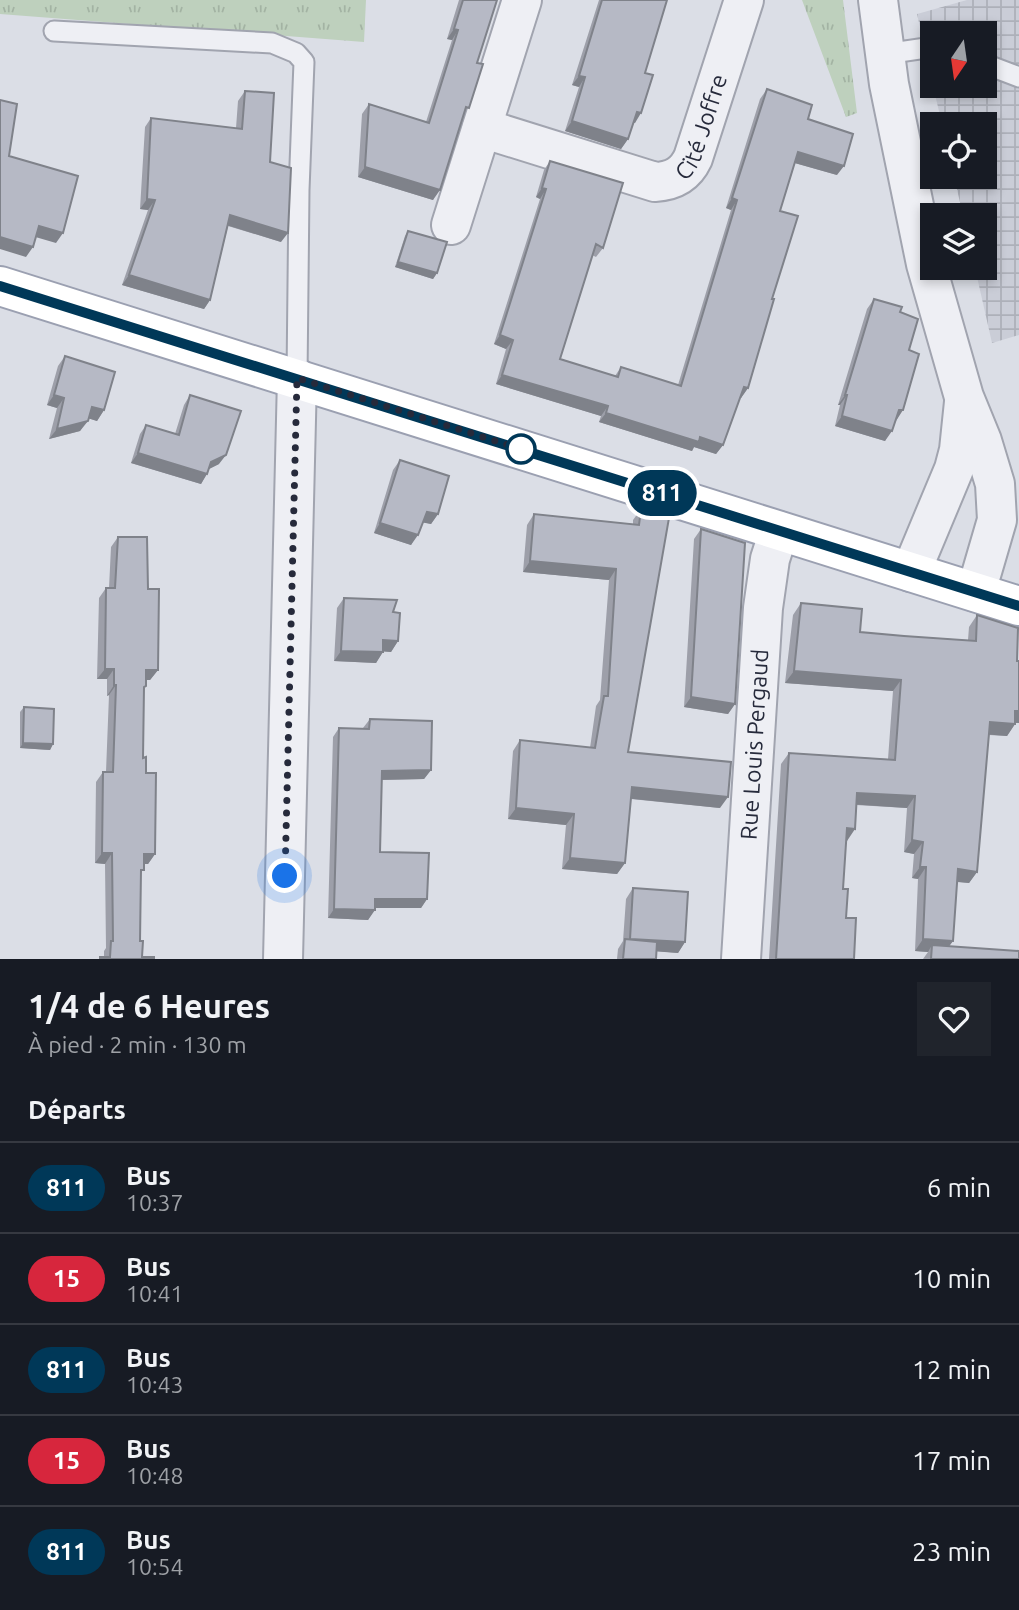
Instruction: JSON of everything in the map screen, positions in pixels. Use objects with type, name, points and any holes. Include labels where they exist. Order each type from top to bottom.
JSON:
[{"type":"main road","points":[[0,287],[1019,606]]},
{"type":"street","points":[[451,225],[522,0]]},
{"type":"street","name":"Cité Joffre","points":[[482,128],[655,182],[668,181],[688,168],[693,158],[744,0]]},
{"type":"street","points":[[878,0],[885,54],[918,227],[964,397],[989,462],[998,503],[997,520],[976,592]]},
{"type":"street","points":[[283,959],[297,378]]},
{"type":"street","points":[[911,572],[954,469],[959,450],[964,397]]},
{"type":"street","name":"Rue Louis Pergaud","points":[[741,959],[763,608],[770,559],[779,531]]},
{"type":"lane","points":[[54,30],[272,43],[286,46],[296,52],[304,62],[299,190],[297,378]]},
{"type":"lane","points":[[885,54],[920,49]]},
{"type":"lane","points":[[998,69],[1019,78]]},
{"type":"shaded area","points":[[967,0],[1019,0],[1019,335],[992,343],[978,280],[997,280],[997,203],[960,203],[957,189],[997,189],[997,112],[939,112],[936,98],[998,98],[998,21],[920,21],[920,27],[917,14]]},
{"type":"green space","points":[[0,0],[366,0],[364,42],[0,14]]},
{"type":"green space","points":[[802,0],[843,0],[857,113],[846,117]]},
{"type":"building","points":[[463,0],[497,0],[477,63],[483,64],[469,108],[466,107],[440,190],[365,167],[369,104],[429,123],[458,30],[454,29]]},
{"type":"building","points":[[602,0],[667,0],[645,73],[653,75],[641,113],[637,112],[628,139],[572,121],[585,77],[579,76]]},
{"type":"building","points":[[767,89],[812,105],[808,119],[853,134],[844,166],[798,152],[780,211],[798,216],[748,388],[744,387],[723,445],[700,437],[699,442],[606,413],[608,406],[502,375],[513,340],[500,335],[546,189],[542,188],[550,161],[623,183],[603,248],[596,244],[560,359],[618,377],[621,367],[681,386],[737,200],[732,198]]},
{"type":"building","points":[[245,91],[274,93],[270,162],[291,168],[288,233],[230,215],[210,300],[129,275],[155,200],[147,199],[151,118],[242,129]]},
{"type":"building","points":[[0,100],[17,104],[9,156],[78,176],[63,233],[39,226],[33,247],[0,237]]},
{"type":"building","points":[[408,231],[447,242],[437,273],[398,262]]},
{"type":"building","points":[[874,299],[902,307],[900,312],[918,319],[909,350],[919,354],[903,410],[899,410],[892,431],[842,416],[845,395]]},
{"type":"building","points":[[65,356],[115,372],[104,410],[92,407],[88,421],[57,429],[64,398],[54,395]]},
{"type":"building","points":[[190,395],[241,411],[226,455],[211,462],[207,474],[138,453],[146,425],[179,435]]},
{"type":"building","points":[[400,460],[449,476],[438,514],[427,512],[418,535],[380,523]]},
{"type":"building","points":[[641,509],[669,518],[628,752],[731,762],[728,797],[632,787],[625,863],[570,858],[574,814],[516,808],[520,740],[595,748],[604,696],[608,696],[616,569],[530,561],[534,514],[639,525]]},
{"type":"building","points":[[701,529],[745,543],[735,704],[691,697]]},
{"type":"building","points":[[118,537],[147,537],[148,589],[159,589],[158,670],[146,670],[144,687],[143,758],[146,757],[146,773],[156,773],[155,854],[144,854],[144,870],[141,870],[140,941],[143,941],[142,957],[154,959],[100,959],[110,957],[113,941],[112,853],[102,853],[103,772],[113,772],[116,685],[114,669],[105,669],[106,588],[115,588]]},
{"type":"building","points":[[344,598],[397,600],[393,612],[400,613],[398,641],[383,640],[383,652],[341,651]]},
{"type":"building","points":[[801,603],[862,609],[860,632],[976,641],[977,615],[1018,628],[1019,711],[1015,711],[1015,724],[990,722],[977,872],[958,869],[953,941],[923,939],[926,867],[920,867],[923,842],[912,840],[915,796],[857,793],[855,829],[847,828],[843,889],[848,889],[846,918],[856,918],[854,959],[776,959],[789,753],[895,760],[901,680],[794,671]]},
{"type":"building","points":[[24,707],[54,709],[53,744],[23,743]]},
{"type":"building","points":[[370,719],[432,721],[431,770],[382,771],[380,852],[429,853],[427,899],[375,899],[375,910],[334,909],[339,728],[369,729]]},
{"type":"building","points":[[633,888],[688,892],[685,942],[630,939]]},
{"type":"building","points":[[625,939],[657,942],[656,959],[623,959]]},
{"type":"building","points":[[932,945],[1019,951],[1019,959],[931,959]]},
{"type":"bus line","name":"811","points":[[0,286],[1019,606]]},
{"type":"route","points":[[285,876],[297,378],[521,449]]}]
